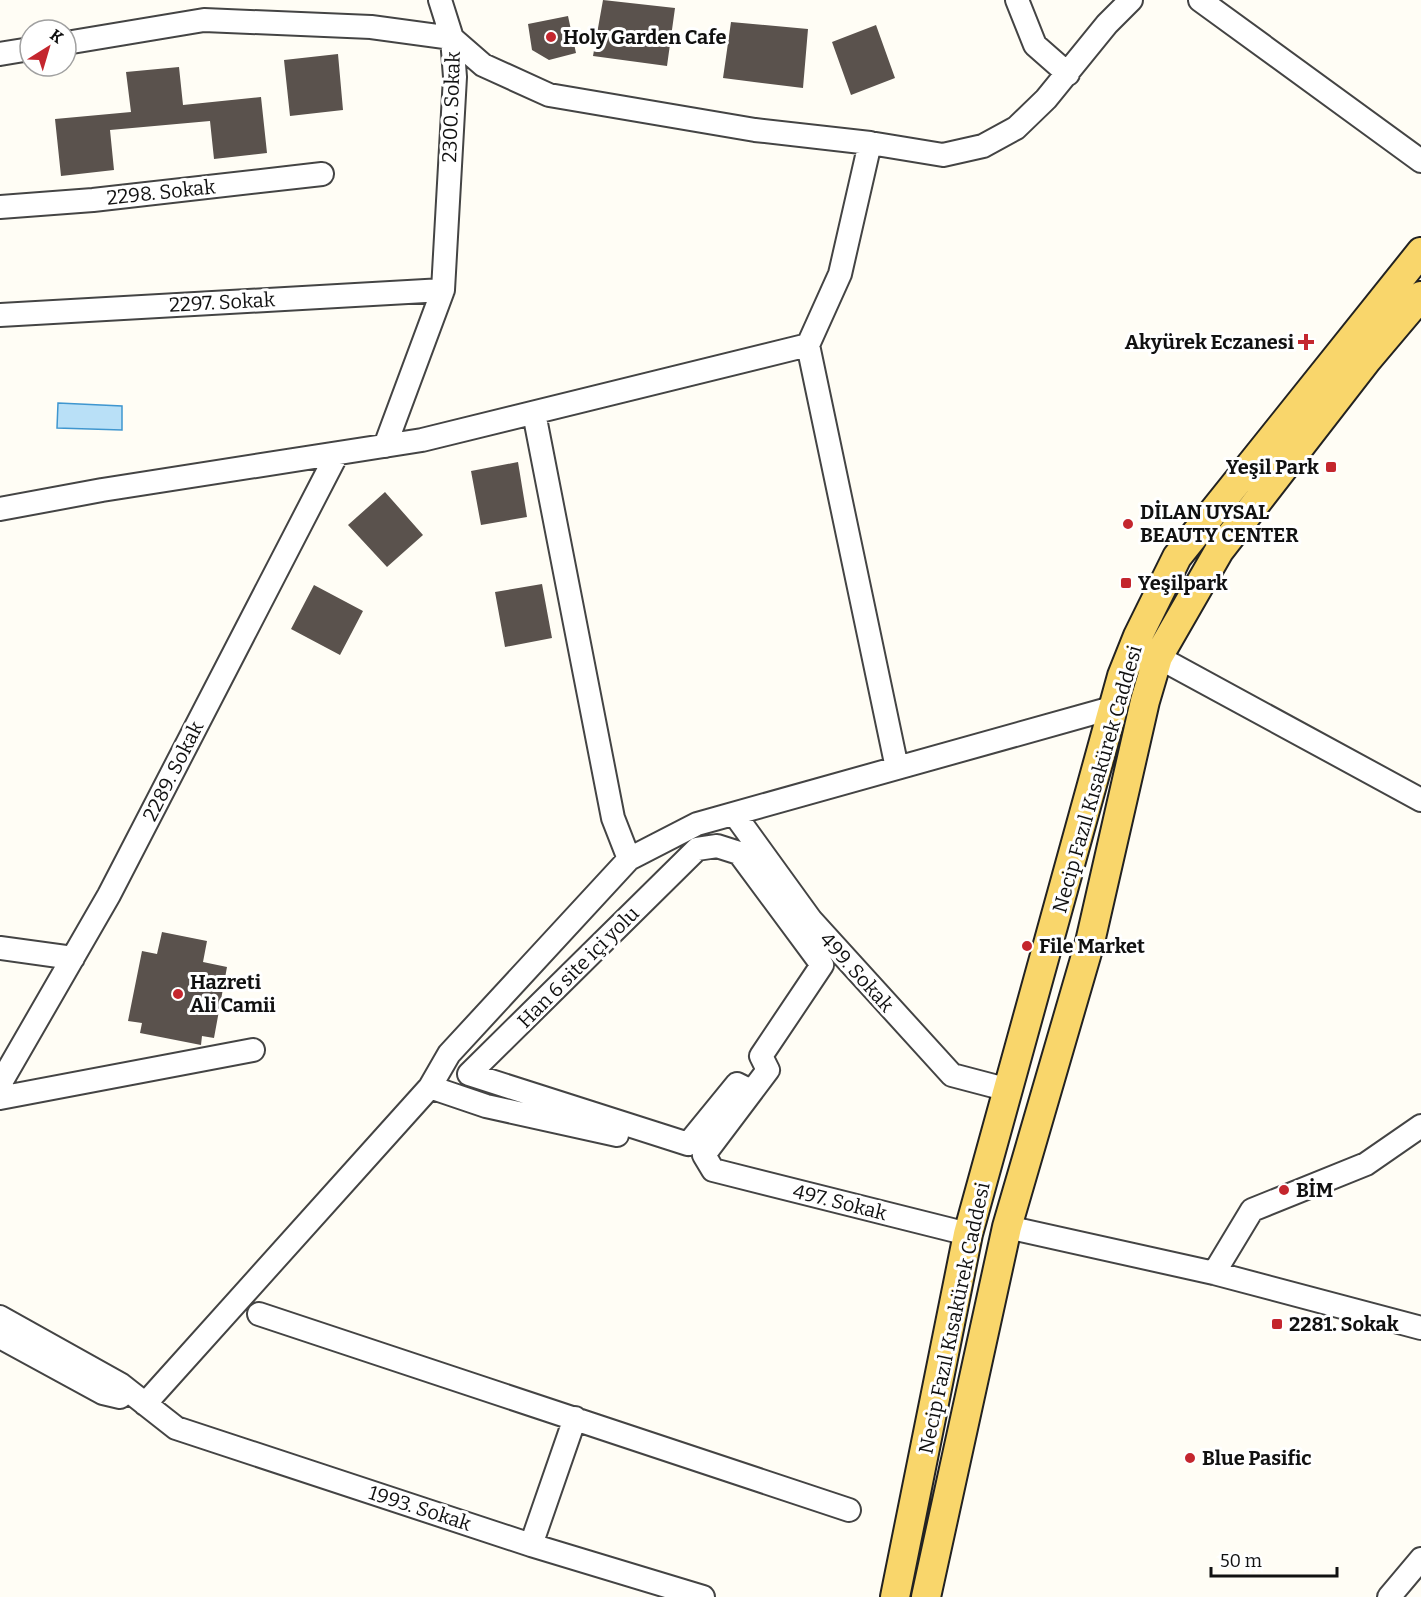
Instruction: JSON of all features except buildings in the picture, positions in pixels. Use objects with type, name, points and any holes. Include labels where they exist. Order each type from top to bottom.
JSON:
[{"type":"main road","name":"Necip Fazıl Kısakürek Caddesi","points":[[895,1597],[968,1234],[1122,676],[1138,636],[1177,557],[1421,252]]},
{"type":"main road","name":"Necip Fazıl Kısakürek Caddesi","points":[[926,1597],[1007,1227],[1090,942],[1145,701],[1158,657],[1219,551],[1368,360],[1421,296]]},
{"type":"main road","points":[[1115,707],[1145,701]]},
{"type":"main road","points":[[968,1234],[1007,1227]]},
{"type":"street","points":[[440,0],[452,38],[483,65],[549,95],[754,130],[870,143],[943,155],[983,146],[1017,128],[1068,74],[1107,24],[1131,0]]},
{"type":"street","points":[[1017,0],[1035,45],[1068,74]]},
{"type":"street","points":[[1200,0],[1421,161]]},
{"type":"street","name":"2300. Sokak","points":[[78,41],[204,20],[371,27],[452,38],[455,77],[443,290],[385,446]]},
{"type":"street","points":[[0,54],[18,51]]},
{"type":"street","points":[[870,143],[840,274],[808,345],[897,768]]},
{"type":"street","name":"2298. Sokak","points":[[0,207],[93,200],[321,174]]},
{"type":"street","name":"2297. Sokak","points":[[0,315],[443,290]]},
{"type":"street","points":[[0,509],[102,490],[422,440],[808,345]]},
{"type":"street","points":[[534,413],[613,818],[629,859]]},
{"type":"street","name":"2289. Sokak","points":[[0,1084],[114,885],[337,454]]},
{"type":"street","points":[[1158,657],[1421,800]]},
{"type":"street","points":[[145,1404],[429,1086],[449,1054],[629,859],[697,824],[735,816],[1115,707]]},
{"type":"street","name":"499. Sokak","points":[[735,816],[811,920],[952,1075],[1009,1090]]},
{"type":"street","name":"Han 6 site içi yolu","points":[[717,846],[739,853],[822,965],[761,1056],[768,1070],[751,1091],[737,1084],[688,1144],[470,1074],[698,849],[717,846]]},
{"type":"street","points":[[0,948],[72,958]]},
{"type":"street","points":[[0,1098],[253,1050]]},
{"type":"street","name":"497. Sokak","points":[[429,1086],[486,1106],[708,1162],[968,1234]]},
{"type":"street","points":[[708,1162],[751,1091]]},
{"type":"street","points":[[1214,1273],[1252,1210],[1366,1164],[1421,1126]]},
{"type":"street","points":[[1007,1227],[1214,1273],[1421,1328]]},
{"type":"street","points":[[259,1314],[849,1510]]},
{"type":"street","name":"1993. Sokak","points":[[0,1317],[120,1384],[176,1428],[531,1545],[703,1597]]},
{"type":"street","name":"1993. Sokak","points":[[0,1337],[103,1393],[145,1404]]},
{"type":"street","points":[[531,1545],[575,1418]]},
{"type":"street","points":[[1389,1597],[1421,1559]]},
{"type":"water","points":[[58,403],[122,406],[122,430],[57,428]]},
{"type":"place","name":"Holy Garden Cafe","points":[[551,37]]},
{"type":"place","name":"Akyürek Eczanesi","points":[[1306,342]]},
{"type":"place","name":"Yeşil Park","points":[[1331,467]]},
{"type":"place","name":"DİLAN UYSAL BEAUTY CENTER","points":[[1128,524]]},
{"type":"place","name":"Yeşilpark","points":[[1126,583]]},
{"type":"place","name":"File Market","points":[[1027,946]]},
{"type":"place","name":"Hazreti Ali Camii","points":[[178,994]]},
{"type":"place","name":"BİM","points":[[1284,1190]]},
{"type":"place","name":"2281. Sokak","points":[[1277,1324]]},
{"type":"place","name":"Blue Pasific","points":[[1190,1458]]}]
